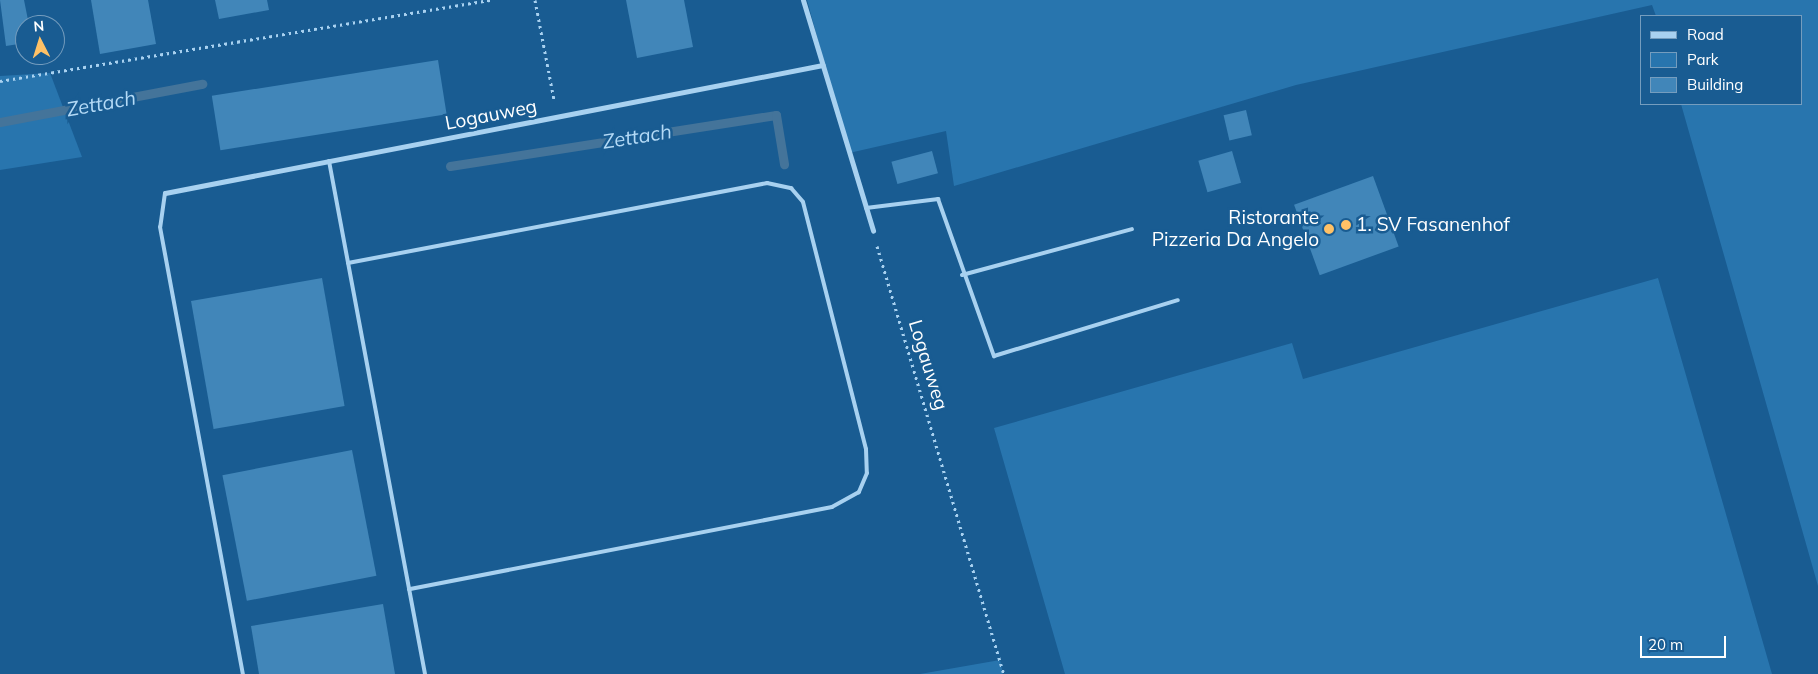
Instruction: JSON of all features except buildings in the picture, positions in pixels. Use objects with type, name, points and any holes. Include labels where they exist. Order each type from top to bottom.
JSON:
[{"type":"street","points":[[803,0],[872,232]]},
{"type":"street","name":"Logauweg","points":[[165,193],[823,65]]},
{"type":"lane","points":[[329,161],[426,674]]},
{"type":"lane","points":[[348,263],[767,182],[791,188],[803,202],[866,449],[867,473],[859,492],[832,506],[409,589]]},
{"type":"lane","points":[[165,193],[160,227],[243,674]]},
{"type":"lane","points":[[866,208],[938,199],[962,274],[994,356],[1178,300]]},
{"type":"lane","points":[[962,274],[1132,229]]},
{"type":"path","points":[[0,81],[491,0]]},
{"type":"path","points":[[535,0],[558,117]]},
{"type":"path","name":"Logauweg","points":[[872,232],[1004,674]]},
{"type":"green space","points":[[807,0],[1818,0],[1818,586],[1681,105],[1803,105],[1803,15],[1656,15],[1652,5],[1296,85],[954,186],[946,131],[849,153]]},
{"type":"green space","points":[[50,73],[82,157],[0,170],[0,76]]},
{"type":"green space","points":[[1658,278],[1772,674],[1065,674],[994,428],[1292,343],[1303,379]]},
{"type":"green space","points":[[1000,660],[1003,674],[920,674]]},
{"type":"waterway","name":"Zettach","points":[[0,122],[202,84]]},
{"type":"waterway","name":"Zettach","points":[[450,166],[776,115],[784,164]]},
{"type":"place","name":"1. SV Fasanenhof","points":[[1346,225]]},
{"type":"place","name":"Ristorante Pizzeria Da Angelo","points":[[1329,229]]}]
